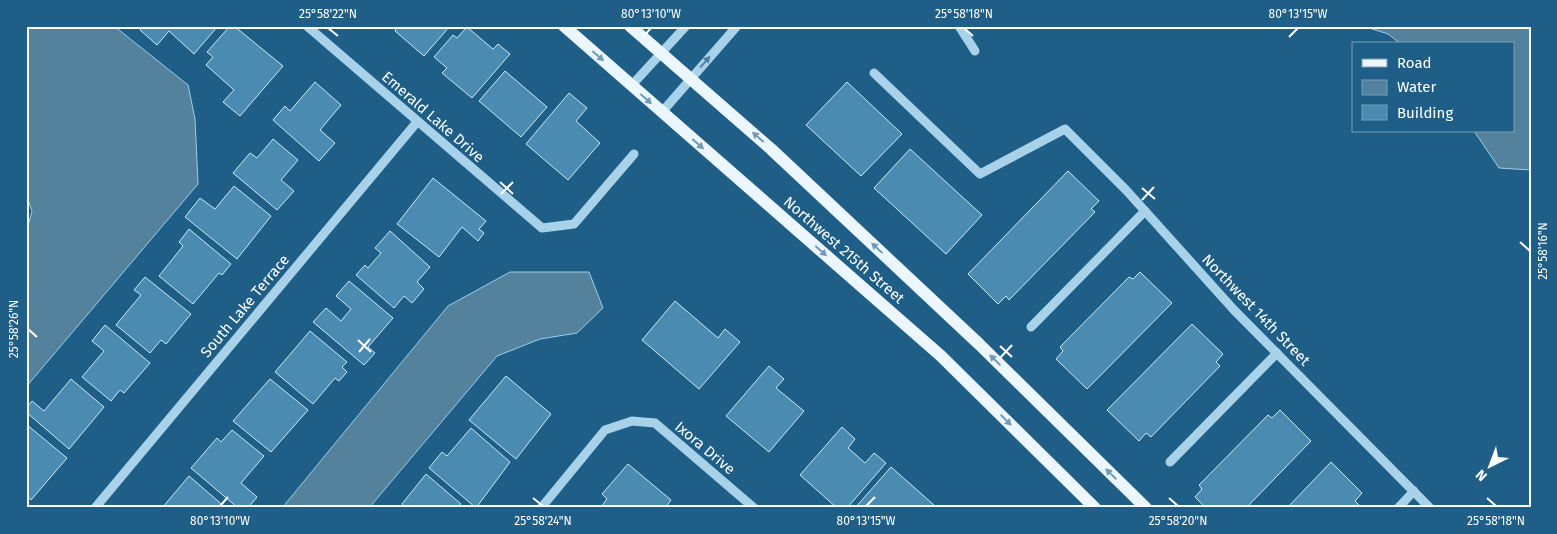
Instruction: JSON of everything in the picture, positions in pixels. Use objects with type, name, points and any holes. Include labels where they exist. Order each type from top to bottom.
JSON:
[{"type":"main road","name":"Northwest 215th Street","points":[[564,26],[941,356],[1095,508]]},
{"type":"main road","name":"Northwest 215th Street","points":[[630,26],[800,176],[979,344],[1146,508]]},
{"type":"street","name":"Emerald Lake Drive","points":[[307,26],[542,228],[574,224],[634,154]]},
{"type":"street","points":[[631,86],[686,26]]},
{"type":"street","points":[[662,112],[736,26]]},
{"type":"street","points":[[959,26],[975,51]]},
{"type":"street","name":"Northwest 14th Street","points":[[874,73],[980,174],[1065,129],[1145,211],[1234,310],[1430,508]]},
{"type":"street","name":"South Lake Terrace","points":[[95,508],[417,122]]},
{"type":"street","points":[[1030,327],[1145,211]]},
{"type":"street","points":[[1170,462],[1277,352]]},
{"type":"street","name":"Ixora Drive","points":[[542,508],[605,430],[632,421],[655,423],[754,508]]},
{"type":"street","points":[[1398,508],[1414,491]]},
{"type":"water","points":[[26,26],[114,26],[188,85],[195,119],[198,184],[26,387],[26,233],[32,211],[26,195]]},
{"type":"water","points":[[1363,26],[1531,26],[1531,170],[1499,168],[1475,132],[1514,132],[1514,42],[1398,42],[1388,34]]},
{"type":"water","points":[[510,272],[589,272],[603,308],[577,333],[540,339],[497,356],[369,508],[282,508],[448,306]]},
{"type":"building","points":[[143,26],[218,26],[194,54],[169,31],[157,45],[140,30]]},
{"type":"building","points":[[230,26],[234,26],[283,66],[240,116],[223,102],[234,90],[206,65],[213,57],[207,52]]},
{"type":"building","points":[[397,26],[450,26],[424,56],[395,31]]},
{"type":"building","points":[[467,27],[493,49],[498,44],[510,54],[472,98],[442,73],[447,68],[434,57],[453,35],[457,38]]},
{"type":"building","points":[[505,71],[547,107],[521,137],[479,101]]},
{"type":"building","points":[[315,82],[341,105],[320,130],[335,143],[319,161],[273,120],[285,106],[290,111]]},
{"type":"building","points":[[847,82],[902,134],[861,176],[806,125]]},
{"type":"building","points":[[569,93],[587,108],[576,121],[600,143],[568,180],[526,144]]},
{"type":"building","points":[[273,139],[298,160],[281,180],[294,191],[277,210],[233,173],[250,153],[257,158]]},
{"type":"building","points":[[910,149],[982,215],[946,254],[874,188]]},
{"type":"building","points":[[1068,171],[1099,201],[1091,209],[1095,212],[1009,300],[1006,296],[998,304],[968,274]]},
{"type":"building","points":[[433,178],[486,221],[479,229],[484,233],[478,241],[462,227],[439,257],[397,224]]},
{"type":"building","points":[[234,186],[271,216],[237,259],[185,217],[200,198],[215,209]]},
{"type":"building","points":[[189,229],[231,264],[222,275],[219,273],[193,304],[159,276],[183,246],[179,242]]},
{"type":"building","points":[[390,231],[430,267],[417,282],[424,289],[412,303],[404,296],[394,308],[356,275],[365,265],[368,268],[381,253],[375,248]]},
{"type":"building","points":[[1140,272],[1172,303],[1087,389],[1056,359],[1063,351],[1060,347],[1129,277],[1133,279]]},
{"type":"building","points":[[145,277],[191,314],[166,344],[161,340],[150,353],[116,325],[141,295],[134,290]]},
{"type":"building","points":[[349,281],[393,318],[368,347],[375,353],[364,365],[313,322],[326,308],[341,321],[351,309],[336,296]]},
{"type":"building","points":[[675,301],[718,338],[725,329],[740,342],[699,389],[642,340]]},
{"type":"building","points":[[1192,324],[1223,354],[1216,362],[1220,366],[1151,437],[1146,433],[1139,441],[1107,410]]},
{"type":"building","points":[[105,325],[150,363],[124,393],[120,390],[111,401],[82,377],[104,351],[92,341]]},
{"type":"building","points":[[310,331],[347,362],[342,367],[347,372],[339,381],[335,378],[313,404],[275,372]]},
{"type":"building","points":[[769,366],[784,379],[776,388],[804,411],[769,452],[726,416]]},
{"type":"building","points":[[506,376],[551,414],[516,459],[469,420]]},
{"type":"building","points":[[71,379],[104,407],[69,449],[26,412],[26,409],[32,401],[44,411]]},
{"type":"building","points":[[270,379],[308,410],[271,452],[233,421]]},
{"type":"building","points":[[1280,410],[1311,441],[1246,508],[1206,508],[1195,497],[1202,489],[1199,485],[1268,415],[1272,418]]},
{"type":"building","points":[[26,424],[67,458],[31,500],[26,495]]},
{"type":"building","points":[[842,427],[855,439],[848,448],[865,463],[874,453],[886,463],[847,508],[837,508],[800,475]]},
{"type":"building","points":[[471,428],[510,462],[476,508],[429,468],[442,452],[447,456]]},
{"type":"building","points":[[232,430],[264,456],[241,483],[257,497],[248,508],[238,508],[191,468],[217,438],[221,442]]},
{"type":"building","points":[[1331,462],[1362,493],[1355,501],[1359,505],[1356,508],[1287,508]]},
{"type":"building","points":[[628,464],[671,500],[665,508],[601,507],[607,499],[602,494]]},
{"type":"building","points":[[891,467],[934,505],[932,508],[855,508]]},
{"type":"building","points":[[426,474],[461,504],[457,508],[406,508],[402,504]]},
{"type":"building","points":[[189,476],[226,508],[162,508]]}]
